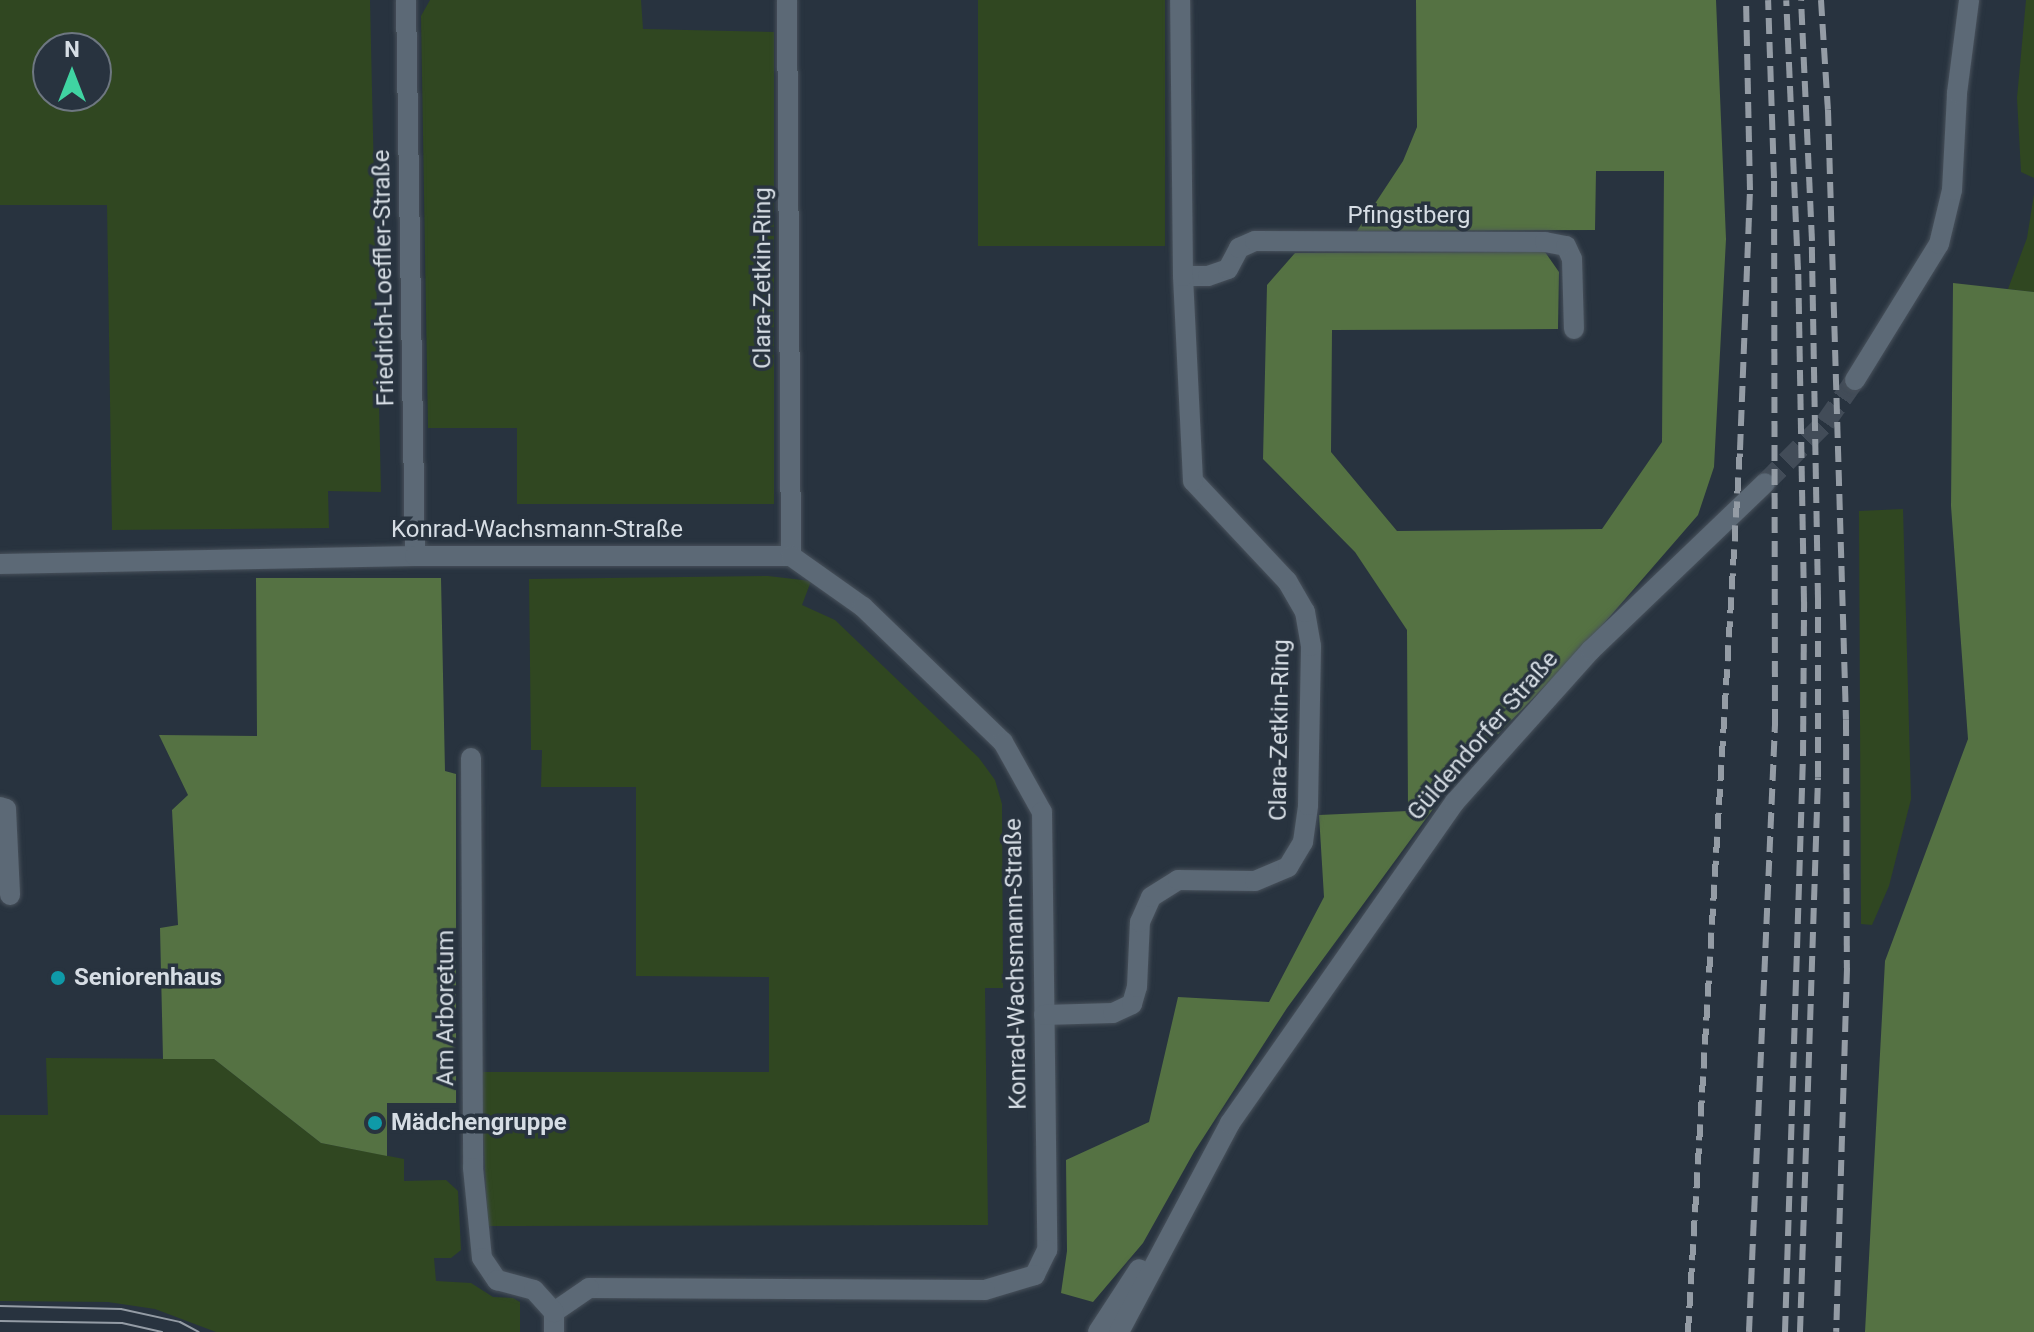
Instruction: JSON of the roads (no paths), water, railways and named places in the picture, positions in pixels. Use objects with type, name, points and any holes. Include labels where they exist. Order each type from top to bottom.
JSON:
[{"type":"street","name":"Friedrich-Loeffler-Straße","points":[[406,0],[415,556]]},
{"type":"street","name":"Clara-Zetkin-Ring","points":[[787,0],[791,556]]},
{"type":"street","name":"Clara-Zetkin-Ring","points":[[1044,1015],[1113,1013],[1132,1004],[1137,987],[1140,922],[1151,897],[1178,880],[1255,881],[1288,867],[1303,842],[1308,805],[1311,646],[1305,612],[1287,581],[1193,481],[1183,276],[1180,0]]},
{"type":"street","points":[[1855,380],[1939,244],[1952,190],[1957,93],[1969,0]]},
{"type":"street","name":"Pfingstberg","points":[[1183,276],[1208,276],[1228,269],[1239,248],[1255,241],[1545,242],[1566,246],[1572,259],[1574,329]]},
{"type":"street","name":"Güldendorfer Straße","points":[[1119,1332],[1230,1123],[1455,802],[1591,650],[1765,483]]},
{"type":"street","name":"Konrad-Wachsmann-Straße","points":[[0,564],[415,556],[791,556],[863,607],[1003,742],[1042,812],[1047,1250],[1035,1275],[985,1290],[589,1288],[554,1322]]},
{"type":"street","name":"Am Arboretum","points":[[471,758],[473,1168],[482,1258],[497,1280],[534,1290],[554,1322]]},
{"type":"street","points":[[0,807],[6,809],[10,895]]},
{"type":"street","name":"Güldendorfer Straße","points":[[1098,1332],[1201,1176]]},
{"type":"tunnel","points":[[1765,483],[1825,423],[1855,380]]},
{"type":"tram line","points":[[0,1306],[121,1309],[180,1322],[199,1332]]},
{"type":"tram line","points":[[0,1321],[122,1323],[162,1332]]},
{"type":"railway","points":[[1688,1332],[1740,450],[1750,190],[1746,0]]},
{"type":"railway","points":[[1749,1332],[1775,725],[1774,178],[1768,0]]},
{"type":"railway","points":[[1785,1332],[1803,756],[1804,602],[1798,270],[1786,0]]},
{"type":"railway","points":[[1800,1332],[1818,777],[1812,241],[1801,0]]},
{"type":"railway","points":[[1821,0],[1828,110],[1846,720],[1847,968],[1836,1332]]},
{"type":"place","name":"Seniorenhaus","points":[[58,978]]},
{"type":"place","name":"Mädchengruppe","points":[[375,1123]]}]
